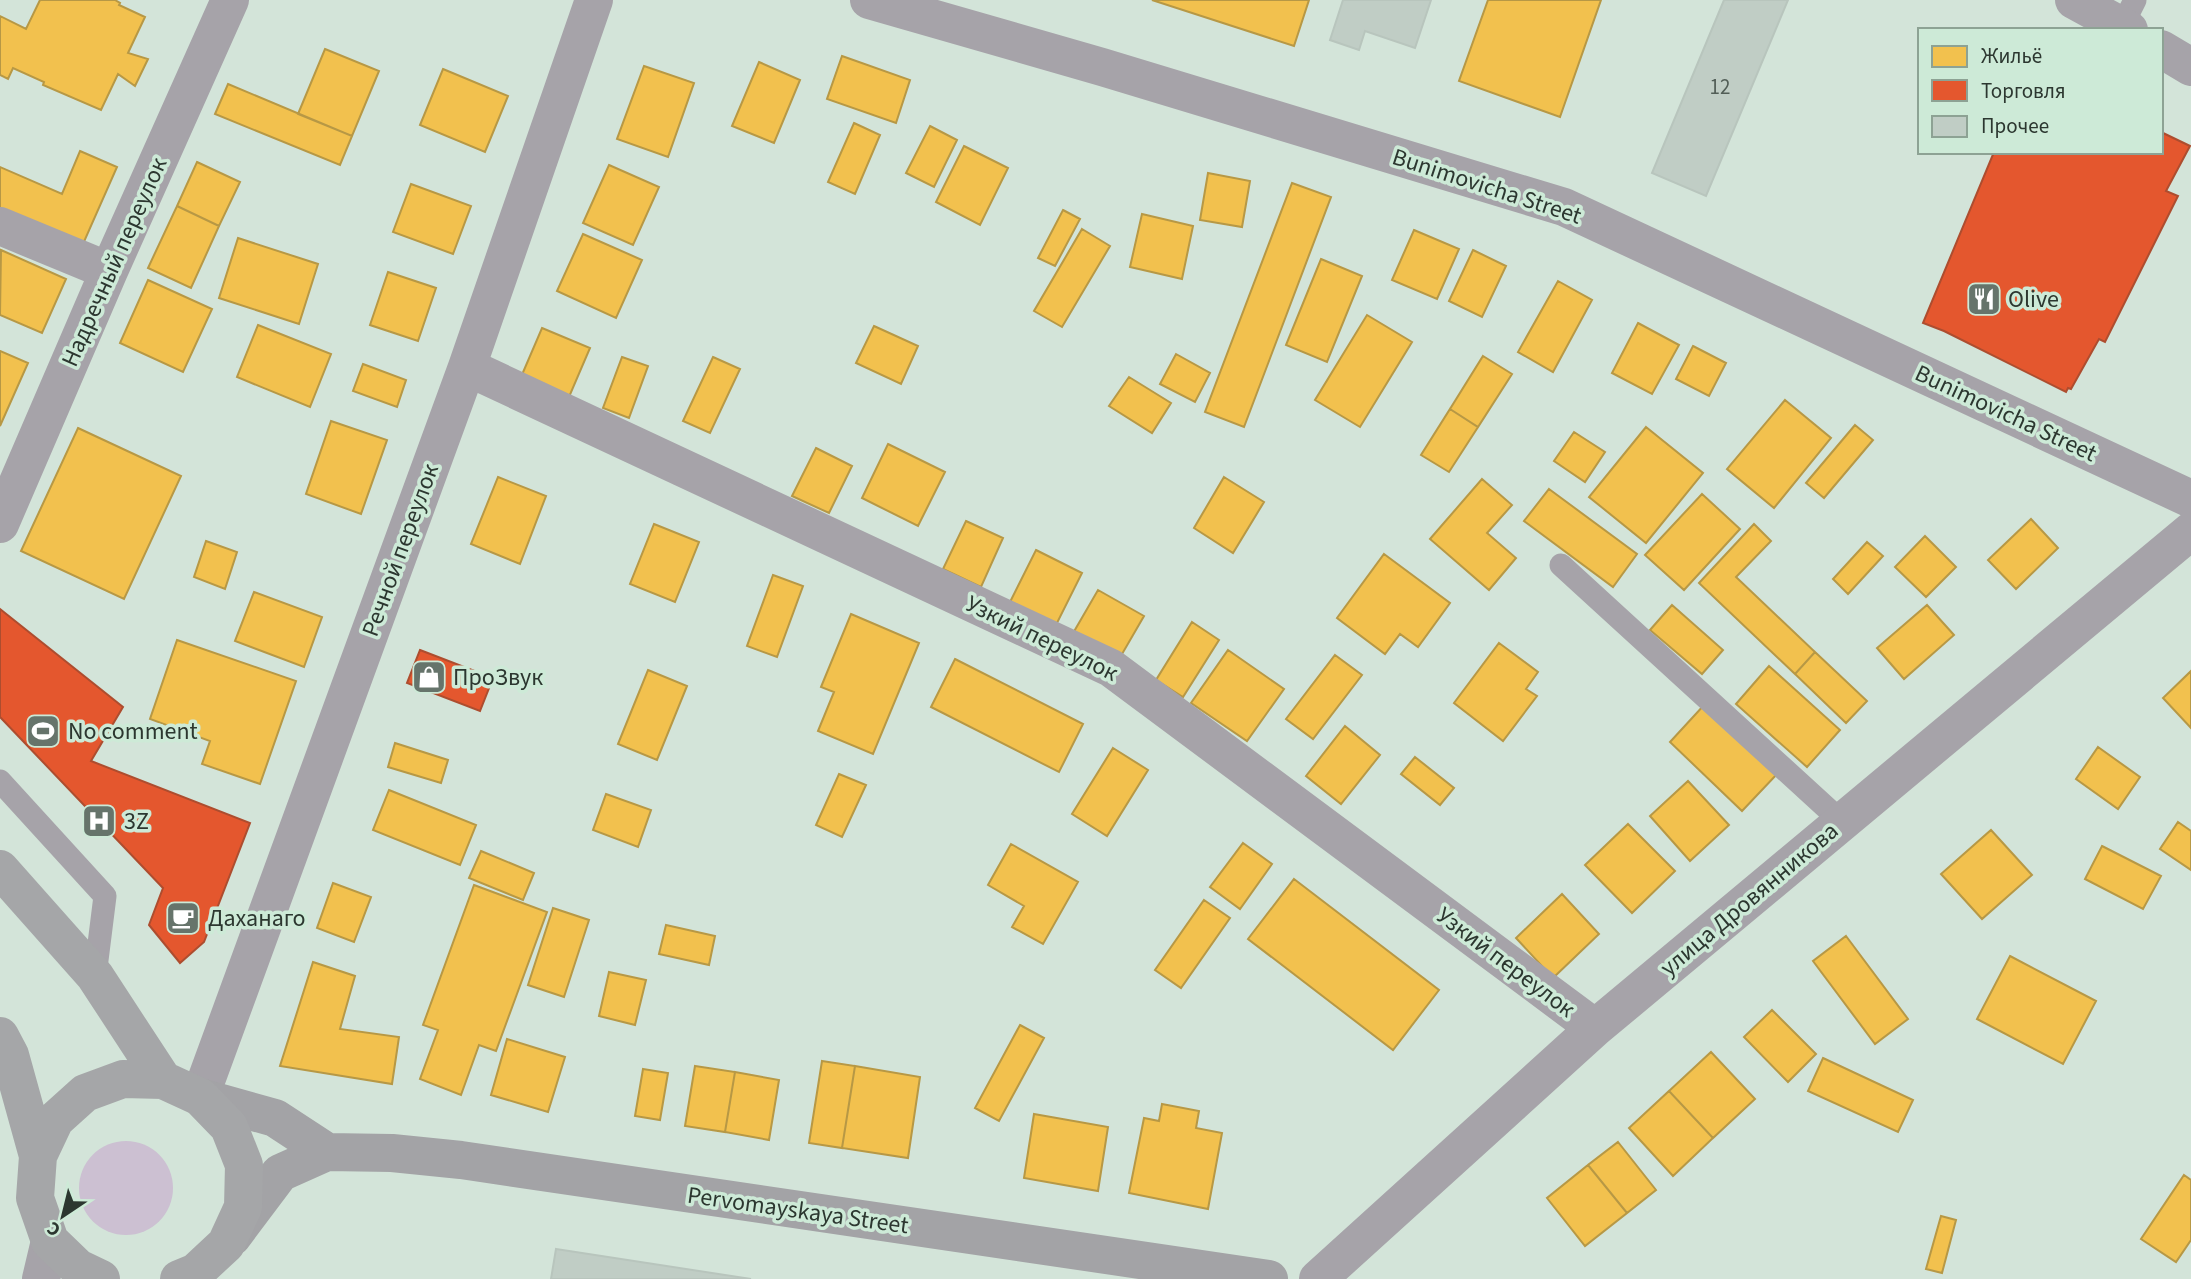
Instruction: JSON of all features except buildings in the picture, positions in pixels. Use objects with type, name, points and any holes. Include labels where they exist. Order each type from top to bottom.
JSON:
[{"type":"main road","points":[[0,869],[95,976],[163,1080]]},
{"type":"main road","points":[[0,1036],[10,1055],[38,1156],[35,1198],[50,1241],[89,1275]]},
{"type":"main road","points":[[38,1156],[55,1120],[85,1093],[123,1079],[163,1080],[200,1097],[229,1127],[244,1165],[243,1206],[230,1262],[179,1279]]},
{"type":"street","name":"Надречный переулок","points":[[0,524],[230,0]]},
{"type":"street","name":"Речной переулок","points":[[200,1097],[467,367],[594,0]]},
{"type":"street","name":"Bunimovicha Street","points":[[869,0],[1102,67],[1563,207],[2191,499]]},
{"type":"street","points":[[2074,0],[2129,18]]},
{"type":"street","points":[[2163,50],[2191,67]]},
{"type":"street","points":[[0,226],[109,271]]},
{"type":"street","name":"Узкий переулок","points":[[467,367],[1111,668],[1595,1028]]},
{"type":"street","name":"улица Дровянникова","points":[[1318,1279],[1595,1028],[2191,531]]},
{"type":"street","points":[[200,1097],[275,1118],[327,1152]]},
{"type":"street","name":"Pervomayskaya Street","points":[[230,1262],[280,1173],[327,1152],[392,1153],[461,1160],[1119,1268],[1269,1279]]},
{"type":"street","points":[[41,1279],[50,1241]]},
{"type":"lane","points":[[1561,565],[1842,822]]},
{"type":"lane","points":[[0,781],[105,896],[95,976]]},
{"type":"shaded area","points":[[126,1141],[144,1144],[159,1155],[170,1170],[173,1188],[170,1206],[159,1221],[144,1232],[126,1235],[108,1232],[93,1221],[82,1206],[79,1188],[82,1170],[93,1155],[108,1144]]},
{"type":"place","name":"Olive","points":[[1984,299]]},
{"type":"place","name":"ПроЗвук","points":[[429,677]]},
{"type":"place","name":"No comment","points":[[43,731]]},
{"type":"place","name":"3Z","points":[[99,821]]},
{"type":"place","name":"Даханаго","points":[[183,918]]}]
